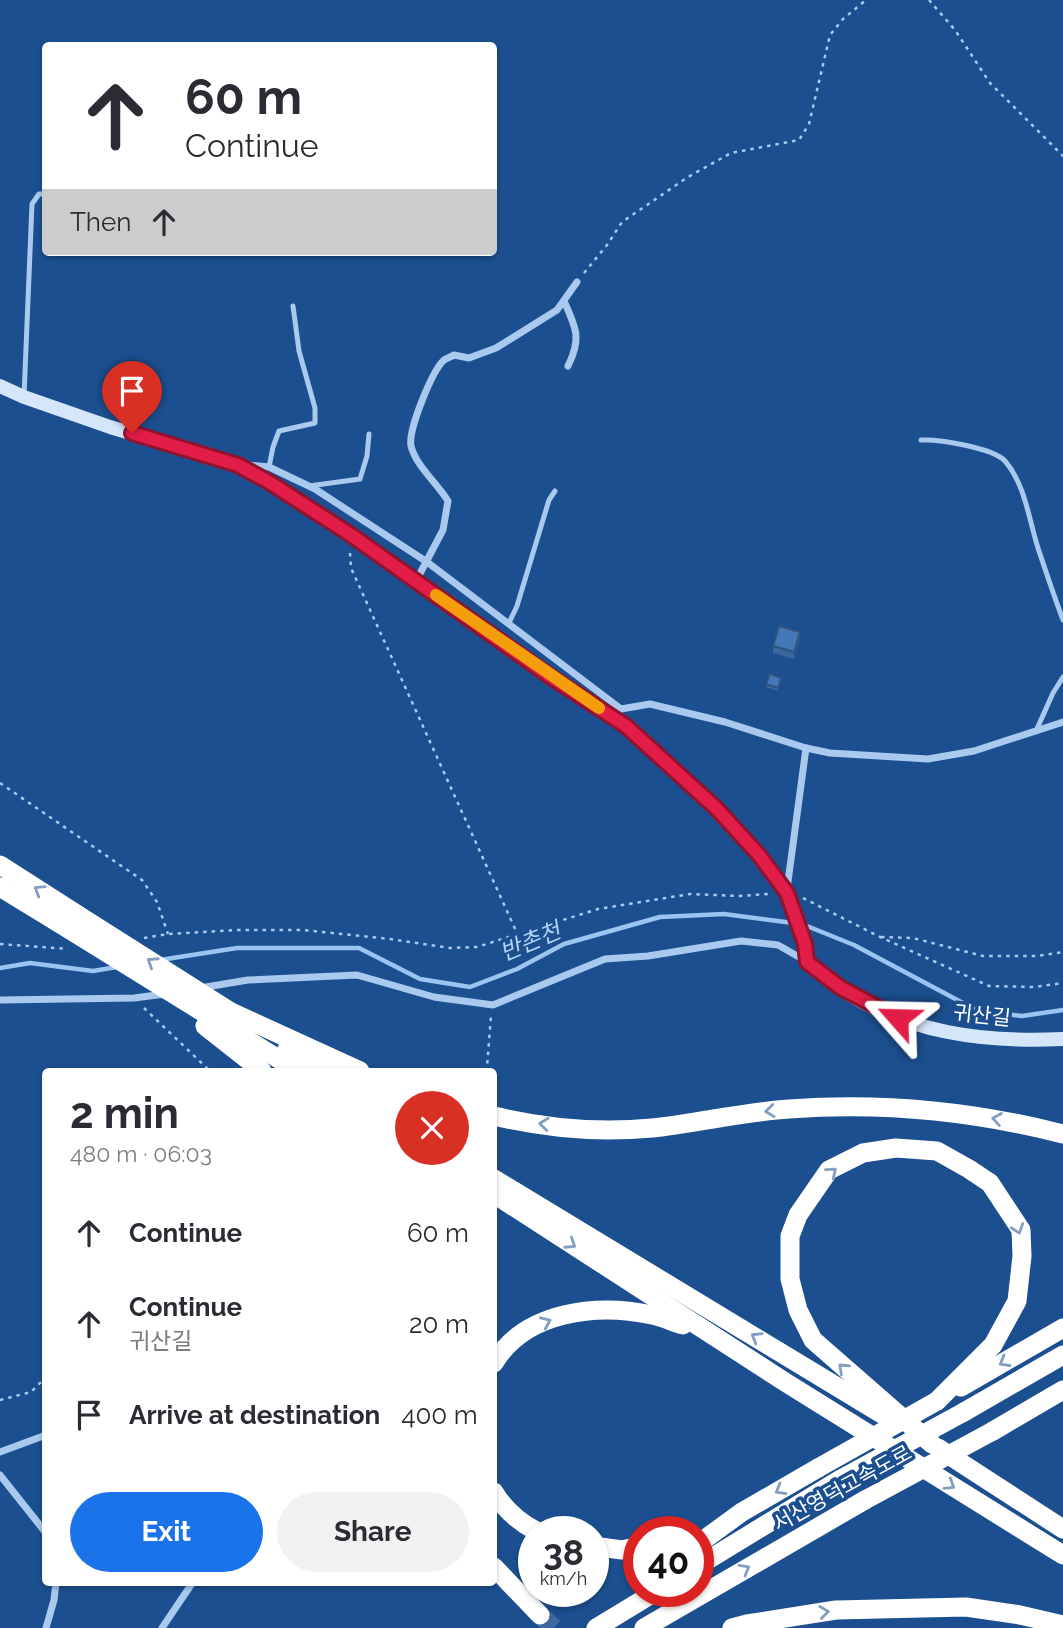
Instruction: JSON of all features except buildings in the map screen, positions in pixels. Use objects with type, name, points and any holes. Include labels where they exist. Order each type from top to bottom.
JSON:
[{"type":"highway","points":[[0,865],[317,1068]]},
{"type":"highway","points":[[0,887],[293,1068]]},
{"type":"highway","points":[[106,952],[258,1068]]},
{"type":"highway","points":[[231,1012],[353,1068]]},
{"type":"highway","points":[[497,1117],[517,1122],[621,1129],[653,1128],[788,1109],[856,1107],[940,1110],[1021,1123],[1063,1134]]},
{"type":"highway","points":[[932,1444],[813,1340],[798,1310],[790,1279],[790,1236],[798,1215],[829,1170],[863,1153],[896,1148],[937,1151],[989,1183],[1010,1210],[1021,1230],[1023,1256],[1017,1301],[993,1345],[937,1401]]},
{"type":"highway","points":[[497,1181],[932,1444],[1063,1529]]},
{"type":"highway","points":[[497,1196],[785,1382],[1063,1555]]},
{"type":"highway","points":[[497,1358],[527,1330],[563,1314],[597,1309],[652,1315],[693,1329],[785,1382]]},
{"type":"highway","points":[[714,1532],[742,1512],[1063,1328]]},
{"type":"highway","name":"서산영덕고속도로","points":[[714,1556],[839,1480],[1063,1355]]},
{"type":"highway","name":"서산영덕고속도로","points":[[644,1628],[865,1500],[1063,1390]]},
{"type":"highway","points":[[497,1498],[518,1519]]},
{"type":"highway","points":[[714,1522],[742,1512]]},
{"type":"highway","points":[[497,1570],[540,1615]]},
{"type":"highway","points":[[581,1628],[623,1598]]},
{"type":"highway","points":[[596,1628],[631,1607]]},
{"type":"highway","points":[[732,1628],[836,1610],[966,1607],[1063,1625]]},
{"type":"street","points":[[416,582],[443,530],[448,501],[411,447],[412,428],[426,391],[443,361],[454,355],[469,358],[496,348],[557,310],[577,282]]},
{"type":"street","points":[[564,301],[578,335],[568,366]]},
{"type":"street","points":[[0,386],[110,427],[238,465],[351,535],[551,677],[616,713],[650,704],[725,722],[830,753],[928,759],[974,751],[1063,722]]},
{"type":"street","points":[[238,465],[269,467],[309,486],[427,562],[509,623],[616,713],[626,726],[717,809],[759,855],[789,899],[805,944],[807,962]]},
{"type":"street","points":[[789,899],[806,748]]},
{"type":"street","points":[[0,1000],[134,998],[248,980],[357,975],[434,997],[493,1005],[605,959],[648,956],[741,941],[778,946],[807,962]]},
{"type":"street","name":"귀산길","points":[[807,962],[866,1003],[898,1018],[934,1030],[966,1037],[1003,1040],[1063,1039]]},
{"type":"street","points":[[0,1452],[42,1436]]},
{"type":"street","points":[[0,1475],[42,1528]]},
{"type":"street","points":[[46,1628],[56,1586]]},
{"type":"street","points":[[162,1628],[190,1586]]},
{"type":"lane","points":[[24,397],[32,204],[39,194],[42,194]]},
{"type":"lane","points":[[269,467],[279,431],[315,423],[315,408],[299,351],[293,306]]},
{"type":"lane","points":[[309,486],[360,479],[367,456],[369,434]]},
{"type":"lane","points":[[921,440],[930,439],[993,453],[1004,460],[1018,483],[1063,620]]},
{"type":"lane","points":[[509,623],[517,606],[549,500],[555,491]]},
{"type":"lane","points":[[1036,731],[1048,701],[1063,677]]},
{"type":"path","points":[[577,282],[622,222],[688,177],[731,153],[799,140],[809,124],[830,35],[843,19],[866,0]]},
{"type":"path","points":[[929,0],[956,30],[990,83],[1063,156]]},
{"type":"path","points":[[351,535],[351,568],[517,933]]},
{"type":"path","points":[[0,782],[142,880],[157,902],[168,934]]},
{"type":"path","points":[[141,938],[238,930],[303,930],[450,948],[477,947],[598,909],[690,894],[738,896],[810,900],[878,936],[989,986],[1035,987],[1063,983]]},
{"type":"path","points":[[878,936],[913,939],[983,956],[1037,956],[1063,952]]},
{"type":"path","points":[[0,944],[72,949]]},
{"type":"path","points":[[134,998],[207,1068]]},
{"type":"path","points":[[486,1068],[493,1005]]},
{"type":"path","points":[[0,1400],[31,1392],[42,1381]]},
{"type":"waterway","name":"반촌천","points":[[160,960],[237,948],[359,948],[420,979],[470,987],[517,969],[564,944],[660,917],[724,914],[793,923]]},
{"type":"waterway","name":"반촌천","points":[[802,924],[854,945],[978,1011],[1022,1016],[1063,1010]]},
{"type":"waterway","name":"반촌천","points":[[0,968],[30,963],[93,971],[117,967]]},
{"type":"tunnel","points":[[540,1615],[554,1628]]},
{"type":"slow traffic","points":[[436,595],[599,708]]},
{"type":"route","points":[[132,433],[238,465],[269,482],[351,535],[551,677],[626,726],[717,809],[759,855],[787,893],[805,944],[807,962],[841,988],[898,1018]]}]
